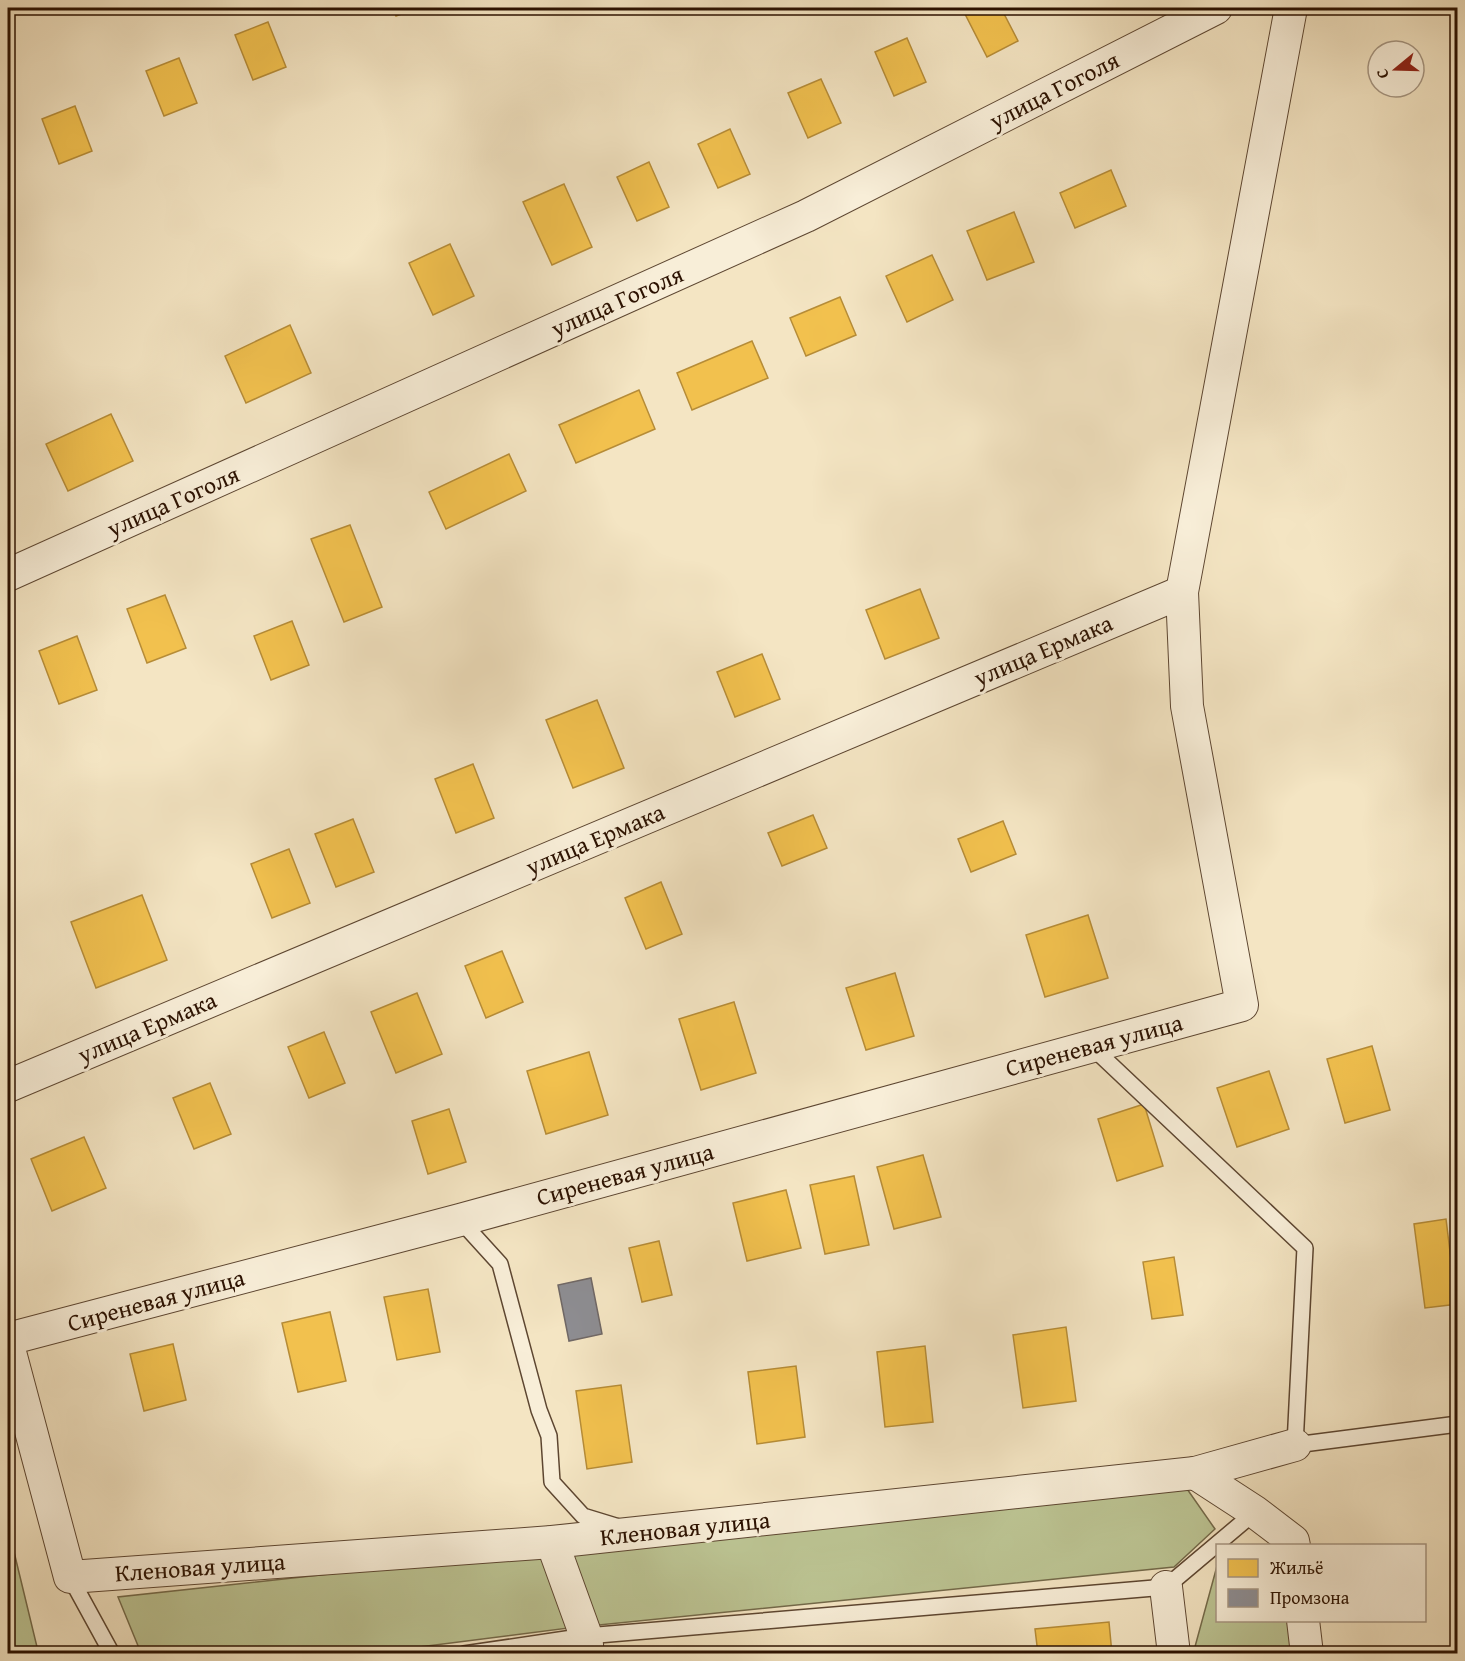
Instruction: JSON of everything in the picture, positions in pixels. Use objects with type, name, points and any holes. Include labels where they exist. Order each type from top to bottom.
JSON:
[{"type":"street","name":"улица Гоголя","points":[[8,575],[806,216],[1216,8]]},
{"type":"street","points":[[1182,592],[1291,8]]},
{"type":"street","name":"Сиреневая улица","points":[[8,1339],[460,1220],[1242,1005],[1187,706],[1182,592]]},
{"type":"street","name":"улица Ермака","points":[[8,1086],[1182,592]]},
{"type":"street","points":[[8,1345],[70,1577]]},
{"type":"street","name":"Кленовая улица","points":[[70,1577],[552,1542],[1195,1473],[1295,1445]]},
{"type":"street","points":[[1195,1473],[1255,1512],[1293,1541],[1294,1544]]},
{"type":"street","points":[[552,1542],[587,1645]]},
{"type":"street","points":[[1166,1587],[1174,1653]]},
{"type":"street","points":[[1303,1622],[1307,1653]]},
{"type":"lane","points":[[1091,1046],[1305,1248],[1295,1445],[1458,1424]]},
{"type":"lane","points":[[460,1220],[500,1264],[539,1410],[549,1436],[552,1482],[583,1516],[640,1532]]},
{"type":"lane","points":[[1217,1544],[1255,1512]]},
{"type":"lane","points":[[464,1653],[587,1645],[1166,1587],[1216,1545]]},
{"type":"lane","points":[[70,1577],[111,1652],[114,1653]]},
{"type":"green space","points":[[1185,1486],[1215,1529],[1174,1567],[589,1626],[562,1548]]},
{"type":"green space","points":[[8,1527],[37,1647],[50,1653],[8,1653]]},
{"type":"green space","points":[[539,1551],[569,1628],[364,1654],[141,1653],[118,1597]]},
{"type":"green space","points":[[1216,1570],[1216,1622],[1290,1622],[1294,1653],[1193,1654]]},
{"type":"building: Жильё","points":[[393,8],[418,8],[396,16]]},
{"type":"building: Жильё","points":[[978,8],[1001,8],[1018,41],[987,57],[965,14]]},
{"type":"building: Жильё","points":[[268,22],[286,67],[253,80],[235,35]]},
{"type":"building: Жильё","points":[[907,38],[926,82],[894,96],[875,52]]},
{"type":"building: Жильё","points":[[179,58],[197,103],[164,116],[146,71]]},
{"type":"building: Жильё","points":[[821,79],[841,123],[808,138],[788,93]]},
{"type":"building: Жильё","points":[[75,106],[92,151],[59,164],[42,119]]},
{"type":"building: Жильё","points":[[730,129],[750,174],[718,188],[698,144]]},
{"type":"building: Жильё","points":[[649,162],[669,207],[637,221],[617,177]]},
{"type":"building: Жильё","points":[[1111,170],[1126,206],[1075,228],[1060,193]]},
{"type":"building: Жильё","points":[[8,172],[14,189],[8,191]]},
{"type":"building: Жильё","points":[[564,184],[592,247],[552,265],[523,202]]},
{"type":"building: Жильё","points":[[1014,212],[1034,262],[987,280],[967,231]]},
{"type":"building: Жильё","points":[[450,244],[474,296],[433,315],[409,263]]},
{"type":"building: Жильё","points":[[932,255],[953,300],[907,322],[886,276]]},
{"type":"building: Жильё","points":[[840,297],[856,335],[806,356],[790,318]]},
{"type":"building: Жильё","points":[[290,325],[311,373],[246,403],[225,356]]},
{"type":"building: Жильё","points":[[752,341],[768,378],[692,410],[677,373]]},
{"type":"building: Жильё","points":[[639,390],[655,429],[576,463],[559,425]]},
{"type":"building: Жильё","points":[[111,414],[133,461],[68,491],[46,444]]},
{"type":"building: Жильё","points":[[509,454],[526,491],[446,529],[429,492]]},
{"type":"building: Жильё","points":[[350,525],[382,607],[344,622],[311,539]]},
{"type":"building: Жильё","points":[[920,589],[939,638],[885,659],[866,610]]},
{"type":"building: Жильё","points":[[165,595],[186,648],[147,663],[127,609]]},
{"type":"building: Жильё","points":[[292,621],[309,665],[271,680],[254,636]]},
{"type":"building: Жильё","points":[[77,636],[97,690],[59,704],[39,651]]},
{"type":"building: Жильё","points":[[762,654],[780,699],[735,717],[717,672]]},
{"type":"building: Жильё","points":[[597,700],[624,768],[573,788],[546,720]]},
{"type":"building: Жильё","points":[[473,764],[494,818],[456,833],[435,779]]},
{"type":"building: Жильё","points":[[813,815],[827,848],[782,866],[768,833]]},
{"type":"building: Жильё","points":[[353,819],[374,872],[336,887],[315,834]]},
{"type":"building: Жильё","points":[[1003,821],[1016,854],[971,872],[958,839]]},
{"type":"building: Жильё","points":[[289,849],[310,903],[272,918],[251,864]]},
{"type":"building: Жильё","points":[[661,882],[682,934],[646,949],[625,898]]},
{"type":"building: Жильё","points":[[142,895],[167,960],[96,988],[71,922]]},
{"type":"building: Жильё","points":[[1088,915],[1108,978],[1045,997],[1026,935]]},
{"type":"building: Жильё","points":[[502,951],[523,1002],[486,1018],[465,966]]},
{"type":"building: Жильё","points":[[895,973],[914,1036],[866,1050],[846,988]]},
{"type":"building: Жильё","points":[[417,993],[442,1054],[396,1073],[371,1012]]},
{"type":"building: Жильё","points":[[734,1002],[756,1073],[701,1090],[679,1019]]},
{"type":"building: Жильё","points":[[324,1032],[345,1083],[309,1098],[288,1047]]},
{"type":"building: Жильё","points":[[1372,1046],[1390,1110],[1345,1123],[1327,1059]]},
{"type":"building: Жильё","points":[[589,1052],[608,1115],[546,1134],[527,1071]]},
{"type":"building: Жильё","points":[[1269,1071],[1289,1129],[1237,1147],[1217,1088]]},
{"type":"building: Жильё","points":[[210,1083],[231,1134],[194,1149],[173,1098]]},
{"type":"building: Жильё","points":[[1144,1104],[1163,1166],[1117,1181],[1098,1119]]},
{"type":"building: Жильё","points":[[449,1109],[466,1162],[428,1174],[412,1121]]},
{"type":"building: Жильё","points":[[84,1137],[106,1188],[52,1211],[31,1159]]},
{"type":"building: Жильё","points":[[923,1155],[941,1217],[894,1229],[877,1167]]},
{"type":"building: Жильё","points":[[854,1176],[869,1245],[825,1254],[810,1185]]},
{"type":"building: Жильё","points":[[786,1190],[801,1248],[747,1261],[733,1203]]},
{"type":"building: Жильё","points":[[1446,1219],[1452,1268],[1458,1267],[1458,1304],[1425,1308],[1414,1224]]},
{"type":"building: Жильё","points":[[659,1241],[672,1295],[642,1302],[629,1248]]},
{"type":"building: Жильё","points":[[1174,1257],[1183,1315],[1152,1319],[1143,1262]]},
{"type":"building: Жильё","points":[[428,1289],[440,1352],[397,1360],[384,1297]]},
{"type":"building: Жильё","points":[[330,1312],[346,1381],[298,1392],[282,1323]]},
{"type":"building: Жильё","points":[[1066,1327],[1076,1401],[1023,1408],[1013,1335]]},
{"type":"building: Жильё","points":[[173,1344],[186,1400],[144,1411],[130,1354]]},
{"type":"building: Жильё","points":[[925,1346],[933,1422],[885,1427],[877,1352]]},
{"type":"building: Жильё","points":[[796,1366],[805,1437],[757,1444],[748,1372]]},
{"type":"building: Жильё","points":[[621,1385],[632,1462],[587,1469],[576,1391]]},
{"type":"building: Жильё","points":[[1109,1622],[1112,1654],[1038,1654],[1035,1629]]},
{"type":"building: Промзона","points":[[591,1278],[602,1334],[569,1341],[558,1285]]}]
